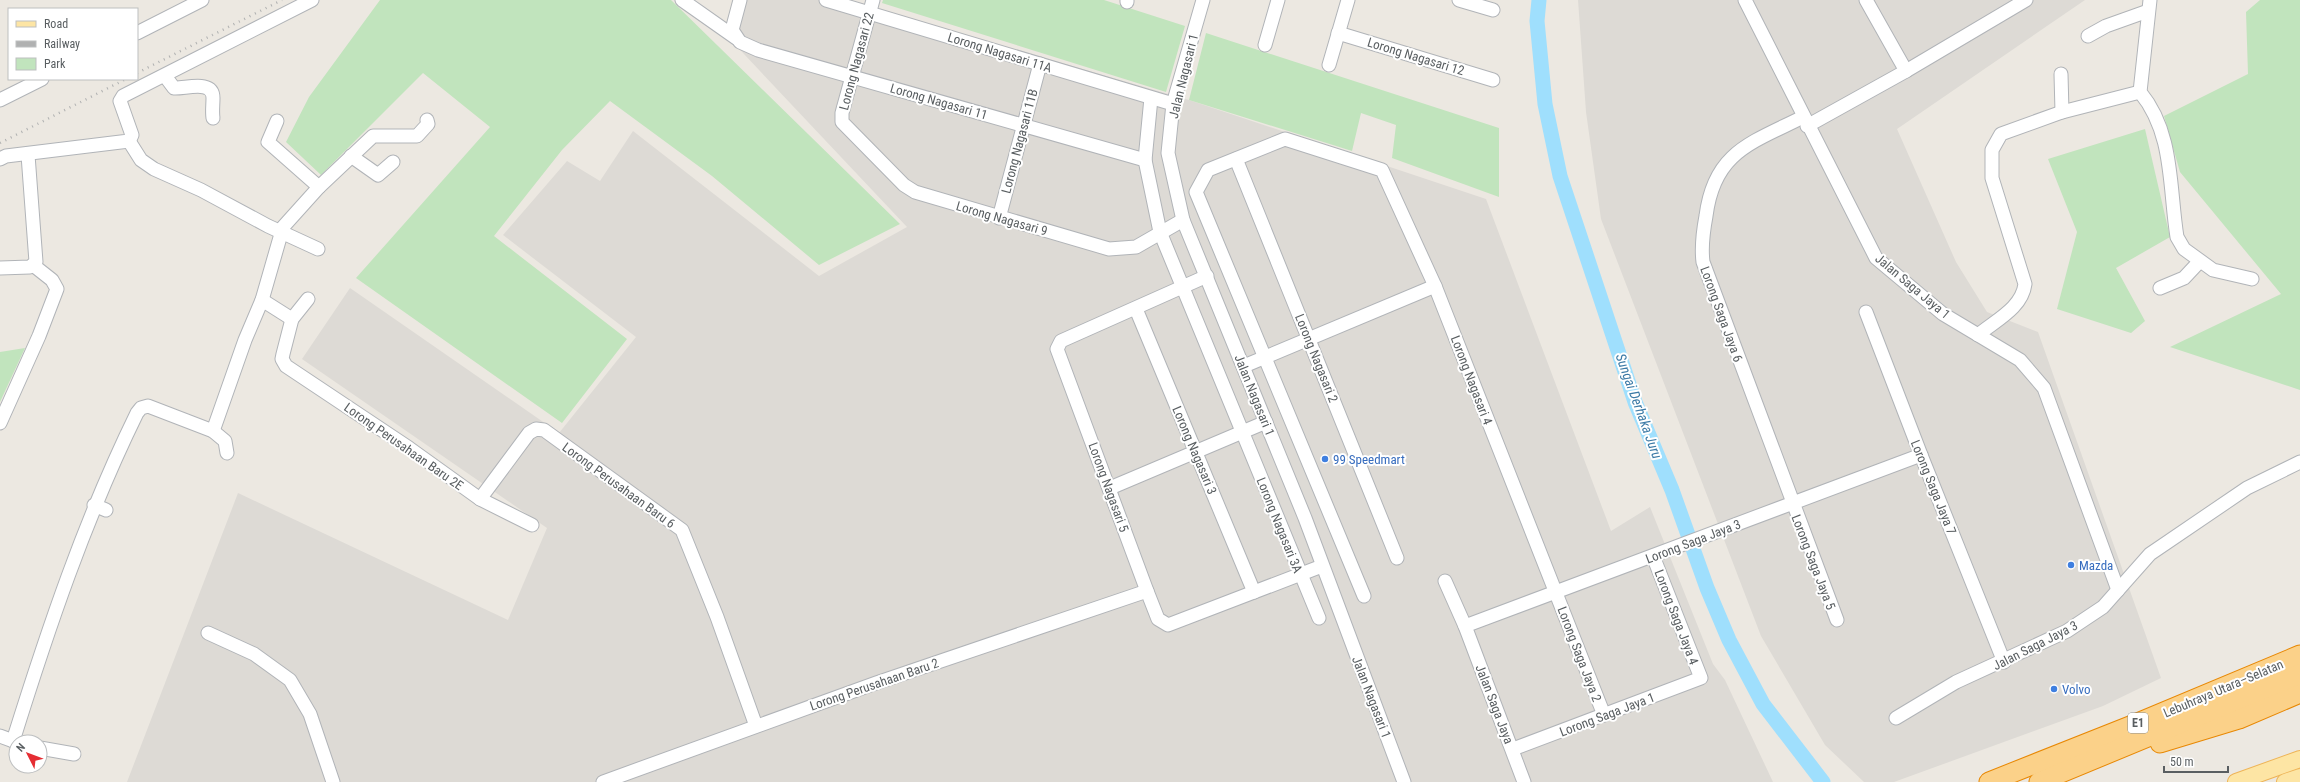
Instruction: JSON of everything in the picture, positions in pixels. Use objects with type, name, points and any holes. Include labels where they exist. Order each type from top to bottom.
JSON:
[{"type":"highway","name":"Lebuhraya Utara–Selatan","points":[[1989,782],[2155,716],[2300,655]]},
{"type":"highway","name":"Lebuhraya Utara–Selatan","points":[[2039,782],[2300,674]]},
{"type":"highway","points":[[2088,763],[2195,734],[2239,719],[2300,693]]},
{"type":"main road","points":[[2236,782],[2300,759]]},
{"type":"main road","points":[[2285,782],[2300,777]]},
{"type":"street","points":[[138,32],[202,0]]},
{"type":"street","points":[[129,141],[132,135],[120,101],[121,99],[312,0]]},
{"type":"street","name":"Lorong Nagasari 11","points":[[682,0],[740,42],[758,50],[1145,160]]},
{"type":"street","points":[[736,38],[732,30],[740,0]]},
{"type":"street","name":"Lorong Nagasari 11A","points":[[826,0],[1173,104]]},
{"type":"street","name":"Lorong Nagasari 22","points":[[842,122],[842,113],[873,0]]},
{"type":"street","name":"Jalan Nagasari 1","points":[[1203,0],[1173,104],[1168,153],[1183,220],[1244,366],[1404,782]]},
{"type":"street","points":[[1265,46],[1278,0]]},
{"type":"street","points":[[1329,65],[1348,0]]},
{"type":"street","points":[[1459,0],[1493,10]]},
{"type":"street","name":"Jalan Saga Jaya 1","points":[[1745,0],[1805,122],[1876,258],[1943,314],[2020,360],[2044,388],[2118,590]]},
{"type":"street","points":[[1866,0],[1906,71]]},
{"type":"street","name":"Lorong Saga Jaya 6","points":[[1792,504],[1703,262],[1701,246],[1708,194],[1720,169],[1753,142],[1805,122],[1906,71],[2026,0]]},
{"type":"street","points":[[2088,36],[2149,5]]},
{"type":"street","points":[[2149,5],[2140,92],[2152,107],[2162,129],[2177,237],[2184,249],[2199,262],[2213,270],[2252,279]]},
{"type":"street","name":"Lorong Nagasari 12","points":[[1338,33],[1493,80]]},
{"type":"street","name":"Lorong Nagasari 11B","points":[[999,218],[1040,64]]},
{"type":"street","points":[[2061,74],[2062,112]]},
{"type":"street","points":[[165,76],[174,88],[201,86],[208,89],[214,97],[213,118]]},
{"type":"street","points":[[0,100],[40,80]]},
{"type":"street","points":[[1978,335],[2016,306],[2022,299],[2025,284],[1992,178],[1992,150],[2001,134],[2062,112],[2140,92]]},
{"type":"street","name":"Jalan Nagasari 1","points":[[1151,98],[1145,160],[1160,232],[1242,432]]},
{"type":"street","points":[[277,120],[268,142],[319,187]]},
{"type":"street","points":[[213,431],[245,340],[262,300],[281,231],[319,187],[372,136],[417,136],[428,124],[427,120]]},
{"type":"street","name":"Lorong Nagasari 9","points":[[842,122],[904,185],[915,192],[999,218],[1109,249],[1136,247],[1183,220]]},
{"type":"street","name":"Lorong Nagasari 4","points":[[1236,159],[1285,139],[1382,170],[1435,286],[1556,593]]},
{"type":"street","points":[[0,159],[6,156],[28,155],[129,141]]},
{"type":"street","points":[[129,141],[141,160],[154,169],[202,190],[318,249]]},
{"type":"street","points":[[0,268],[30,267],[33,265],[36,257],[28,155]]},
{"type":"street","points":[[351,156],[378,175],[393,162]]},
{"type":"street","points":[[1236,159],[1208,170],[1196,192],[1364,596]]},
{"type":"street","name":"Lorong Nagasari 2","points":[[1236,159],[1397,558]]},
{"type":"street","points":[[2160,288],[2184,278],[2199,262]]},
{"type":"street","points":[[0,423],[39,336],[57,289],[52,280],[33,265]]},
{"type":"street","points":[[1136,308],[1207,276]]},
{"type":"street","points":[[1244,366],[1435,286]]},
{"type":"street","points":[[262,300],[292,319],[308,299]]},
{"type":"street","name":"Lorong Nagasari 5","points":[[1136,308],[1061,341],[1057,349],[1158,619],[1168,625],[1254,592]]},
{"type":"street","name":"Lorong Nagasari 3","points":[[1136,308],[1254,592]]},
{"type":"street","name":"Lorong Saga Jaya 7","points":[[1866,312],[1920,455],[2004,662]]},
{"type":"street","name":"Lorong Perusahaan Baru 2E","points":[[292,319],[282,359],[286,366],[409,448],[480,500],[532,525]]},
{"type":"street","points":[[17,734],[51,622],[141,408],[148,406],[213,431],[225,441],[226,453]]},
{"type":"street","points":[[1110,488],[1266,422]]},
{"type":"street","name":"Lorong Perusahaan Baru 6","points":[[480,500],[529,433],[536,428],[544,430],[682,530],[717,617],[756,726]]},
{"type":"street","name":"Lorong Nagasari 3A","points":[[1242,432],[1319,618]]},
{"type":"street","name":"Lorong Saga Jaya 3","points":[[1465,626],[1920,455]]},
{"type":"street","name":"Jalan Saga Jaya 3","points":[[1896,718],[1956,682],[2004,662],[2067,631],[2103,607],[2150,554],[2246,488],[2300,462]]},
{"type":"street","name":"Lorong Saga Jaya 5","points":[[1792,504],[1836,620]]},
{"type":"street","name":"Lorong Saga Jaya 4","points":[[1653,556],[1701,678]]},
{"type":"street","points":[[1254,592],[1322,566]]},
{"type":"street","name":"Jalan Saga Jaya","points":[[1445,581],[1465,626],[1513,749],[1524,782]]},
{"type":"street","name":"Lorong Perusahaan Baru 2","points":[[603,782],[876,683],[1147,591]]},
{"type":"street","name":"Lorong Saga Jaya 2","points":[[1556,593],[1604,715]]},
{"type":"street","points":[[208,633],[254,654],[290,680],[310,714],[333,782]]},
{"type":"street","name":"Lorong Saga Jaya 1","points":[[1513,749],[1701,678]]},
{"type":"street","points":[[48,749],[74,754]]},
{"type":"shaded area","points":[[736,0],[844,0],[1189,100],[1486,199],[1611,531],[1650,507],[1713,664],[1725,680],[1773,782],[127,782],[238,493],[508,620],[547,528],[302,359],[350,288],[559,433],[636,337],[503,235],[567,161],[600,181],[633,131],[819,276],[907,227],[727,36]]},
{"type":"shaded area","points":[[1578,0],[2085,0],[1897,129],[1956,262],[1987,312],[2038,332],[2161,678],[2103,706],[1894,782],[1864,782],[1825,745],[1761,636],[1601,219],[1586,112]]},
{"type":"green space","points":[[380,0],[671,0],[900,224],[819,265],[712,176],[610,101],[562,150],[494,236],[627,339],[562,423],[356,278],[490,127],[423,73],[321,175],[286,142],[309,97]]},
{"type":"green space","points":[[883,0],[1104,0],[1185,26],[1166,92],[882,3]]},
{"type":"green space","points":[[2260,0],[2300,0],[2300,390],[2170,347],[2281,294],[2180,172],[2164,116],[2248,74],[2246,12]]},
{"type":"green space","points":[[1206,33],[1499,128],[1499,197],[1392,158],[1396,125],[1361,113],[1352,151],[1189,100]]},
{"type":"green space","points":[[2145,129],[2170,237],[2116,268],[2145,321],[2131,333],[2057,309],[2077,232],[2048,159]]},
{"type":"green space","points":[[25,348],[0,402],[0,352]]},
{"type":"waterway","name":"Sungai Derhaka Juru","points":[[1539,0],[1537,21],[1545,104],[1560,176],[1635,402],[1672,490],[1707,588],[1729,640],[1763,704],[1823,782]]},
{"type":"railway","points":[[138,72],[282,0]]},
{"type":"railway","points":[[0,143],[124,80]]},
{"type":"place","name":"99 Speedmart","points":[[1325,459]]},
{"type":"place","name":"Mazda","points":[[2071,565]]},
{"type":"place","name":"Volvo","points":[[2054,689]]}]
